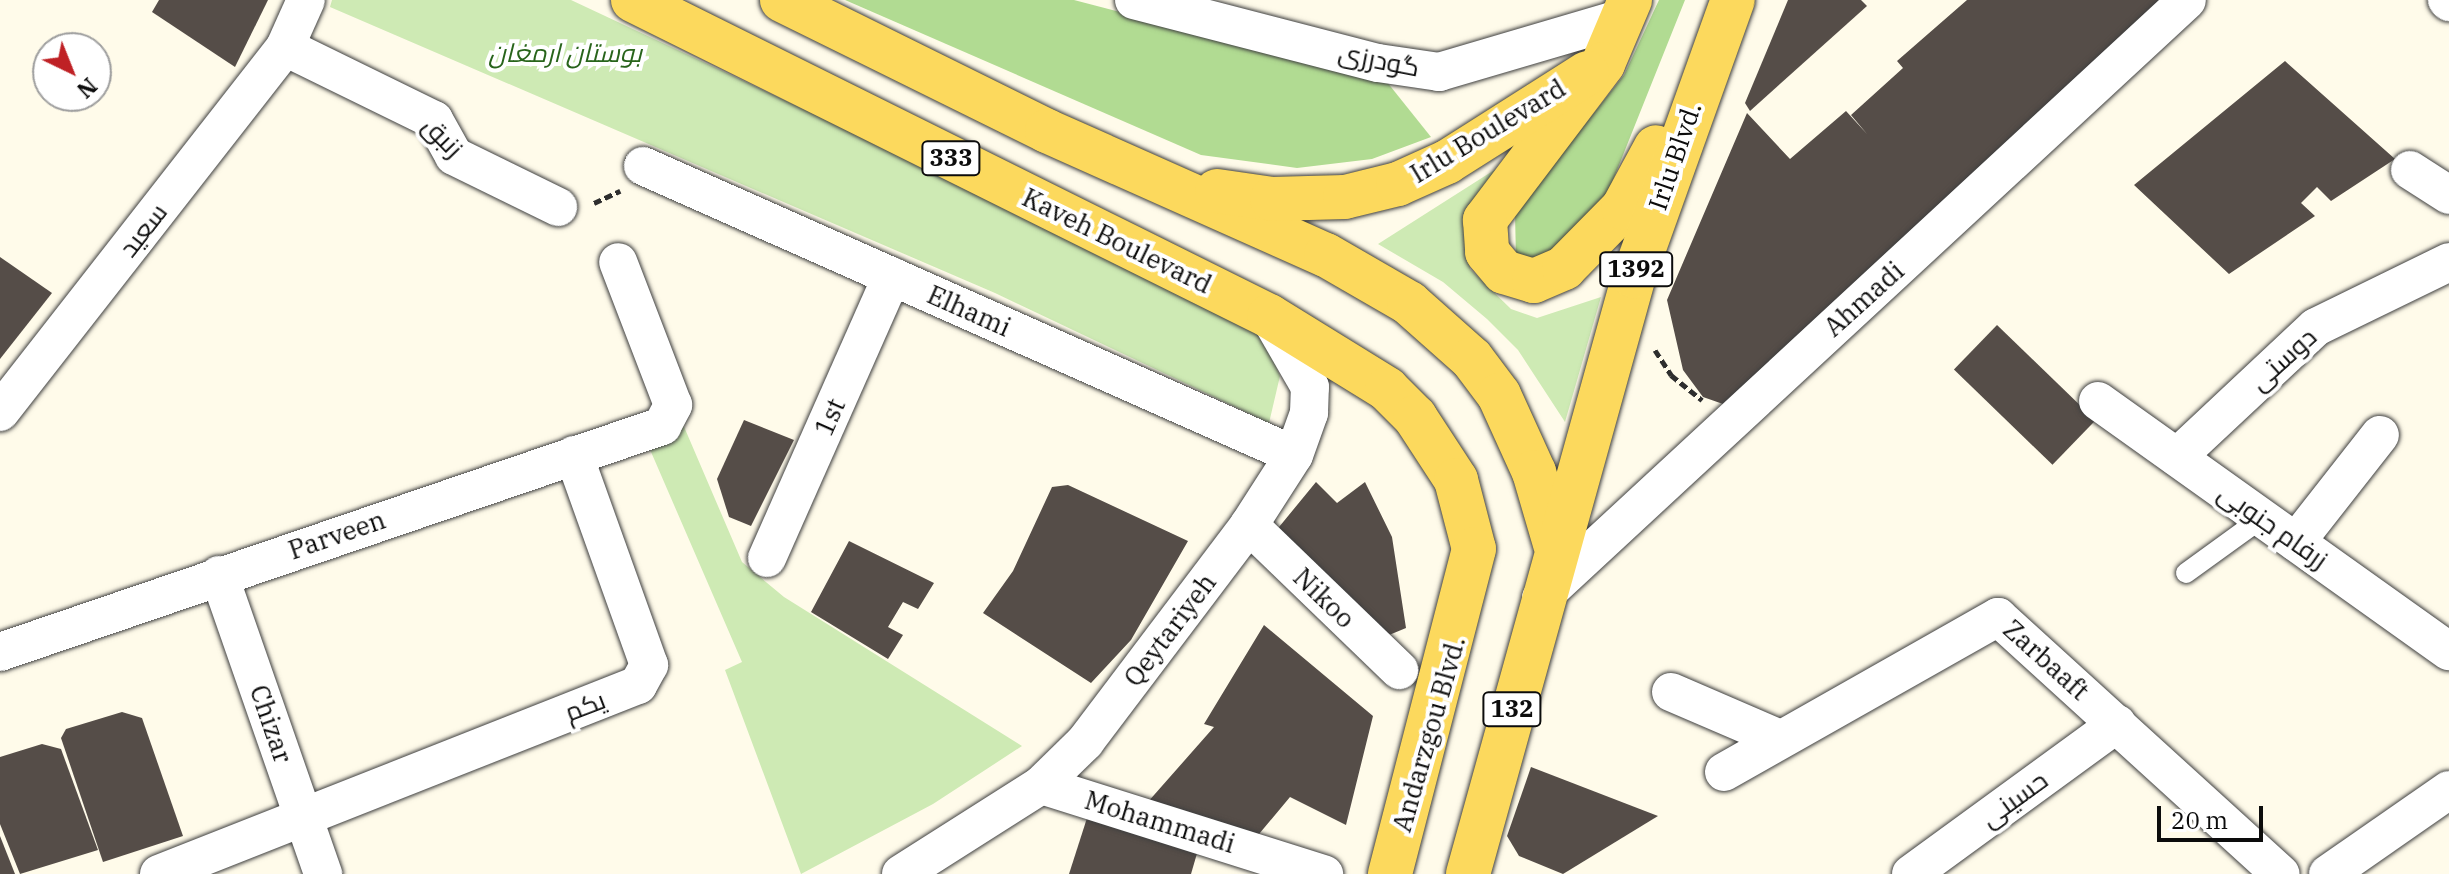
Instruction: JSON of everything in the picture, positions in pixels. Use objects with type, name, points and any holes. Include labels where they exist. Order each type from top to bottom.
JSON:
[{"type":"main road","name":"Kaveh Boulevard","points":[[633,0],[1269,316],[1387,389],[1437,447],[1468,514],[1474,549],[1468,594]]},
{"type":"main road","name":"333","points":[[782,0],[1371,278],[1442,329],[1499,395],[1534,472],[1555,544]]},
{"type":"main road","name":"Irlu Blvd.","points":[[1555,544],[1709,56],[1733,0]]},
{"type":"main road","points":[[1627,9],[1603,64],[1485,220],[1487,252],[1504,272],[1534,281],[1595,243],[1648,166],[1671,106],[1709,56]]},
{"type":"main road","name":"Irlu Boulevard","points":[[1134,168],[1272,199],[1345,197],[1447,162],[1603,64]]},
{"type":"main road","name":"132","points":[[1470,871],[1555,544]]},
{"type":"main road","name":"Andarzgou Blvd.","points":[[1390,874],[1468,594]]},
{"type":"street","name":"سعید","points":[[0,412],[285,47],[306,0]]},
{"type":"street","name":"گودرزی","points":[[1134,0],[1248,14],[1439,72],[1627,9]]},
{"type":"street","name":"Ahmadi","points":[[1541,598],[2187,0]]},
{"type":"street","name":"زنبق","points":[[285,47],[434,120],[454,156],[558,207]]},
{"type":"street","name":"Elhami","points":[[643,166],[1294,455]]},
{"type":"street","points":[[2410,170],[2449,195]]},
{"type":"street","name":"Parveen","points":[[0,652],[574,455],[673,417],[618,262]]},
{"type":"street","name":"دوستی","points":[[2177,457],[2316,327],[2449,262]]},
{"type":"street","name":"1st","points":[[767,558],[892,276]]},
{"type":"street","name":"Qeytariyeh","points":[[901,874],[1041,785],[1085,742],[1249,525],[1294,455],[1310,387],[1269,316]]},
{"type":"street","name":"زرفام جنوبی","points":[[2098,401],[2449,651]]},
{"type":"street","points":[[2296,542],[2380,435]]},
{"type":"street","name":"یکم","points":[[303,817],[647,676],[574,455]]},
{"type":"street","name":"Nikoo","points":[[1249,525],[1399,670]]},
{"type":"street","name":"Chizar","points":[[219,575],[323,874]]},
{"type":"street","name":"Zarbaaft","points":[[1724,772],[1778,738],[1998,617],[2280,874]]},
{"type":"street","points":[[1671,692],[1778,738]]},
{"type":"street","name":"حسینی","points":[[1911,874],[2117,724]]},
{"type":"street","name":"Mohammadi","points":[[1041,785],[1324,874]]},
{"type":"street","points":[[2328,874],[2449,790]]},
{"type":"street","points":[[159,874],[303,817]]},
{"type":"lane","points":[[2186,573],[2262,518]]},
{"type":"path","points":[[558,207],[611,201],[643,166]]},
{"type":"path","points":[[1652,344],[1691,393],[1736,415]]},
{"type":"green space","name":"بوستان ارمغان","points":[[332,0],[571,0],[1112,254],[1261,332],[1280,376],[1269,423],[995,293],[330,7]]},
{"type":"green space","points":[[845,0],[1074,0],[1387,82],[1431,137],[1372,159],[1297,168],[1201,155]]},
{"type":"green space","points":[[1659,0],[1685,0],[1593,230],[1548,265],[1516,259],[1515,213],[1624,75]]},
{"type":"green space","points":[[1510,160],[1472,222],[1470,269],[1511,309],[1537,318],[1601,297],[1565,422],[1518,350],[1487,319],[1443,282],[1378,244]]},
{"type":"green space","points":[[682,422],[742,562],[784,597],[1022,746],[933,804],[801,874],[725,670],[742,662],[645,438]]},
{"type":"building","points":[[159,0],[268,0],[235,67],[152,12]]},
{"type":"building","points":[[1788,0],[1861,0],[1867,6],[1750,111],[1745,103]]},
{"type":"building","points":[[1967,0],[2159,0],[1723,404],[1703,397],[1683,370],[1667,300],[1747,113],[1790,159],[1846,111],[1867,134],[1851,115],[1903,68],[1897,61]]},
{"type":"building","points":[[2285,61],[2395,159],[2331,201],[2317,187],[2301,203],[2315,216],[2229,274],[2134,185]]},
{"type":"building","points":[[0,257],[52,293],[0,359]]},
{"type":"building","points":[[1997,325],[2096,420],[2052,465],[1954,370]]},
{"type":"building","points":[[744,420],[794,440],[751,526],[729,517],[717,479]]},
{"type":"building","points":[[1316,482],[1337,503],[1365,482],[1392,537],[1406,628],[1377,640],[1270,538]]},
{"type":"building","points":[[1068,485],[1188,541],[1131,640],[1091,683],[983,613],[1013,571],[1052,487]]},
{"type":"building","points":[[849,541],[934,583],[918,609],[903,602],[888,627],[903,635],[888,659],[811,612]]},
{"type":"building","points":[[1264,625],[1373,716],[1346,825],[1290,797],[1254,840],[1147,803],[1214,727],[1204,724]]},
{"type":"building","points":[[122,712],[142,718],[183,836],[103,862],[61,738],[66,729]]},
{"type":"building","points":[[42,744],[61,749],[98,850],[20,874],[0,824],[0,757]]},
{"type":"building","points":[[1531,767],[1658,816],[1563,874],[1519,856],[1507,836]]},
{"type":"building","points":[[1087,818],[1198,850],[1191,874],[1069,874]]},
{"type":"building","points":[[0,836],[15,874],[0,874]]}]
